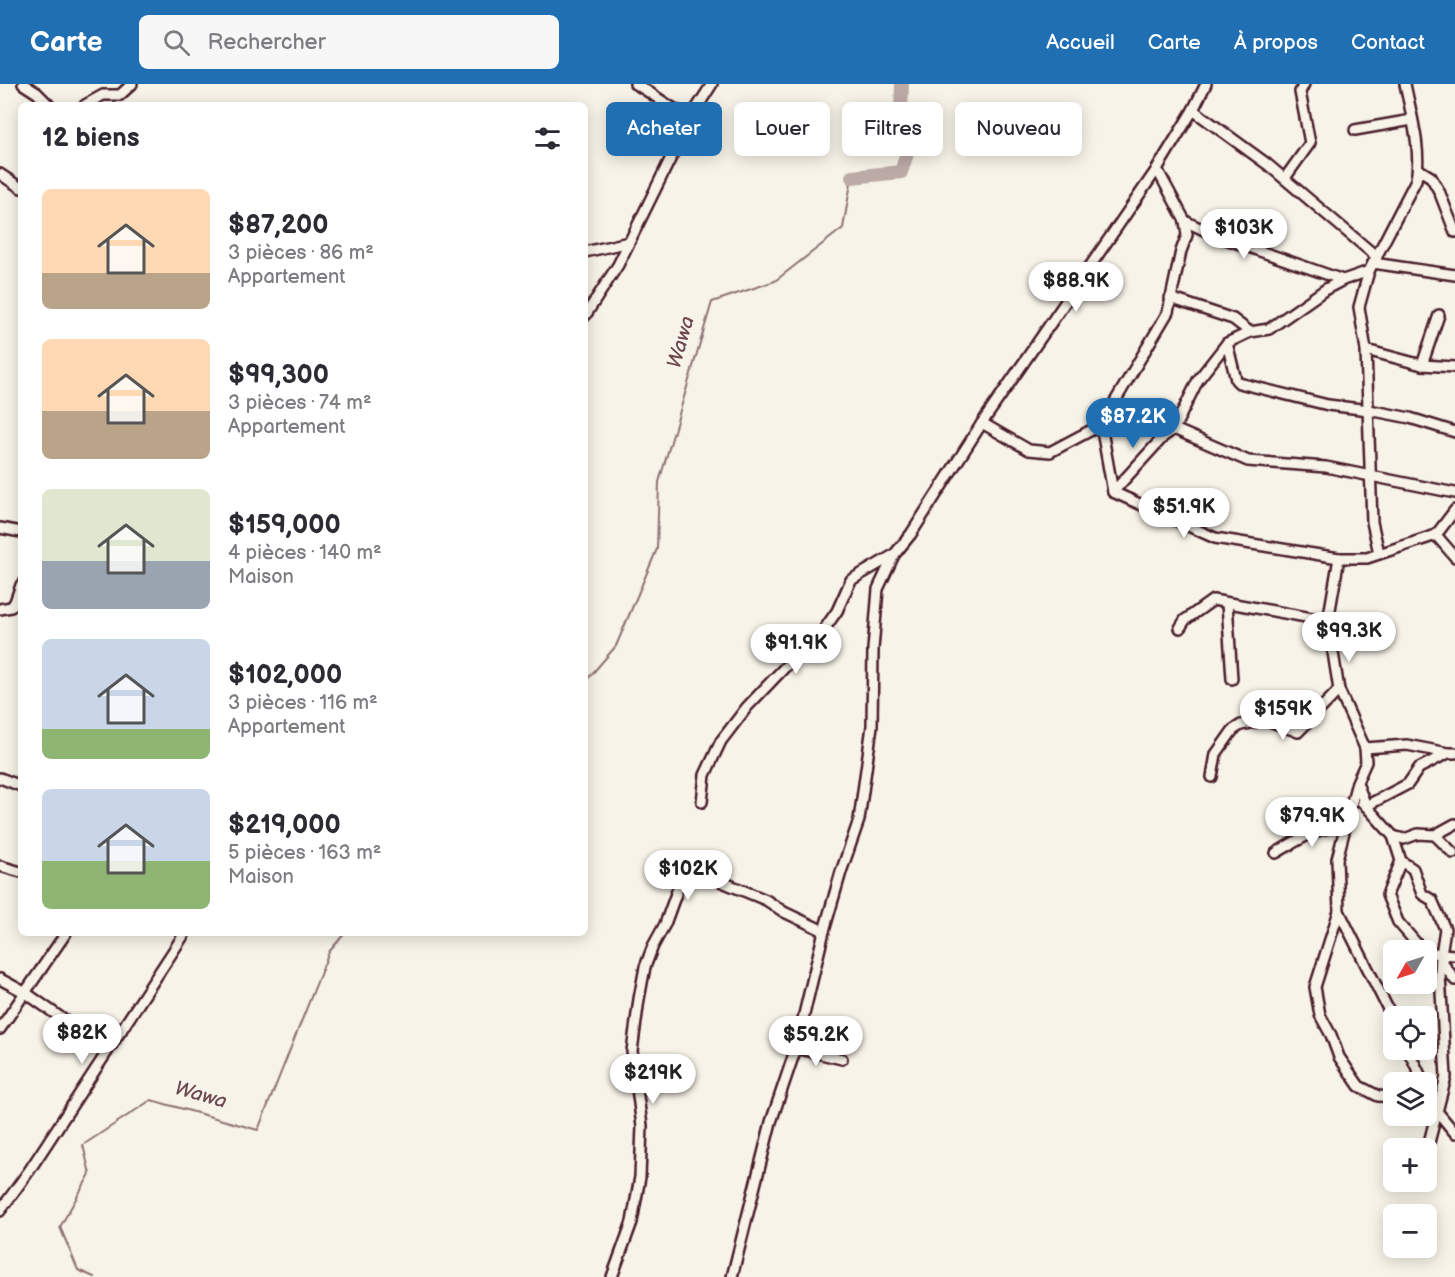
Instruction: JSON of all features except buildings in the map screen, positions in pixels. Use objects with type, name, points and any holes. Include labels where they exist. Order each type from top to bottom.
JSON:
[{"type":"street","points":[[23,84],[46,102]]},
{"type":"street","points":[[90,102],[103,95],[120,95],[132,84]]},
{"type":"street","points":[[635,84],[664,102]]},
{"type":"street","points":[[1285,178],[1310,143],[1300,92],[1304,84]]},
{"type":"street","points":[[1379,553],[1372,522],[1366,350],[1359,307],[1373,264],[1416,180],[1418,169],[1405,84]]},
{"type":"street","points":[[700,102],[710,85]]},
{"type":"street","points":[[732,1277],[771,1122],[796,1048],[812,972],[841,872],[859,820],[872,726],[873,649],[878,590],[894,555],[911,534],[982,423],[1157,170],[1193,110],[1201,86]]},
{"type":"street","points":[[1193,110],[1285,178],[1373,264]]},
{"type":"street","points":[[1355,130],[1412,120]]},
{"type":"street","points":[[588,311],[618,265],[672,156]]},
{"type":"street","points":[[1418,169],[1431,177],[1455,232]]},
{"type":"street","points":[[982,423],[1029,450],[1050,452],[1101,425],[1168,312],[1181,251],[1187,235],[1185,221],[1157,170]]},
{"type":"street","points":[[0,174],[18,187]]},
{"type":"street","points":[[1185,221],[1214,236],[1344,280]]},
{"type":"street","points":[[588,251],[629,242]]},
{"type":"street","points":[[1113,492],[1164,436],[1174,429],[1198,380],[1227,342],[1250,332],[1269,329],[1326,289],[1373,264],[1455,275]]},
{"type":"street","points":[[1170,298],[1227,316],[1250,332]]},
{"type":"street","points":[[1422,365],[1439,315]]},
{"type":"street","points":[[1227,342],[1236,380],[1239,383],[1328,405],[1410,418],[1455,432]]},
{"type":"street","points":[[1366,350],[1422,365],[1455,367]]},
{"type":"street","points":[[1101,425],[1113,492]]},
{"type":"street","points":[[1174,429],[1248,461],[1326,467],[1455,493]]},
{"type":"street","points":[[1113,492],[1215,538],[1339,558],[1367,558],[1436,535],[1455,510]]},
{"type":"street","points":[[0,528],[18,531]]},
{"type":"street","points":[[1436,535],[1455,557]]},
{"type":"street","points":[[702,802],[705,775],[721,741],[747,707],[786,666],[816,641],[837,611],[851,580],[894,555]]},
{"type":"street","points":[[1339,558],[1328,621],[1340,690],[1365,748],[1366,762],[1357,782],[1337,860],[1338,911],[1315,987],[1320,1015],[1332,1035],[1339,1057],[1359,1086],[1383,1096]]},
{"type":"street","points":[[0,609],[11,607],[18,594]]},
{"type":"street","points":[[1180,628],[1185,620],[1213,600],[1328,621]]},
{"type":"street","points":[[1227,603],[1232,679]]},
{"type":"street","points":[[1212,777],[1216,754],[1233,730],[1241,725],[1268,720],[1298,732],[1340,690]]},
{"type":"street","points":[[1365,748],[1407,745],[1451,753]]},
{"type":"street","points":[[1366,806],[1408,784],[1419,768],[1451,753]]},
{"type":"street","points":[[0,778],[18,785]]},
{"type":"street","points":[[1357,782],[1366,806]]},
{"type":"street","points":[[1353,796],[1366,806],[1393,837],[1401,861],[1413,869],[1422,894],[1432,900],[1445,929],[1441,954],[1446,1077],[1437,1107]]},
{"type":"street","points":[[1393,837],[1404,840],[1418,834],[1435,835],[1455,824]]},
{"type":"street","points":[[1276,853],[1304,836],[1338,826],[1346,827]]},
{"type":"street","points":[[1435,835],[1453,853]]},
{"type":"street","points":[[1401,861],[1387,895],[1398,922],[1415,940]]},
{"type":"street","points":[[0,866],[18,871]]},
{"type":"street","points":[[612,1277],[632,1222],[640,1177],[642,1126],[632,1051],[645,967],[665,924],[685,869],[696,866],[705,868],[720,881],[766,900],[784,912],[824,931]]},
{"type":"street","points":[[1338,911],[1386,1006]]},
{"type":"street","points":[[0,1029],[64,936]]},
{"type":"street","points":[[0,1211],[29,1171],[183,936]]},
{"type":"street","points":[[1437,953],[1455,955]]},
{"type":"street","points":[[1441,954],[1444,965],[1455,980]]},
{"type":"street","points":[[0,979],[26,993],[64,1020],[91,1031],[121,1031]]},
{"type":"street","points":[[91,1031],[107,1051]]},
{"type":"street","points":[[796,1048],[842,1059]]},
{"type":"street","points":[[1437,1111],[1455,1134]]},
{"type":"waterway","name":"Wawa","points":[[852,177],[901,172],[912,138],[913,123],[901,112],[902,84]]},
{"type":"waterway","name":"Wawa","points":[[588,679],[616,646],[657,549],[659,482],[712,302],[775,281],[843,228],[852,177]]},
{"type":"waterway","name":"Wawa","points":[[94,1277],[78,1270],[60,1227],[90,1174],[83,1145],[151,1100],[258,1130],[329,952],[342,936]]}]
